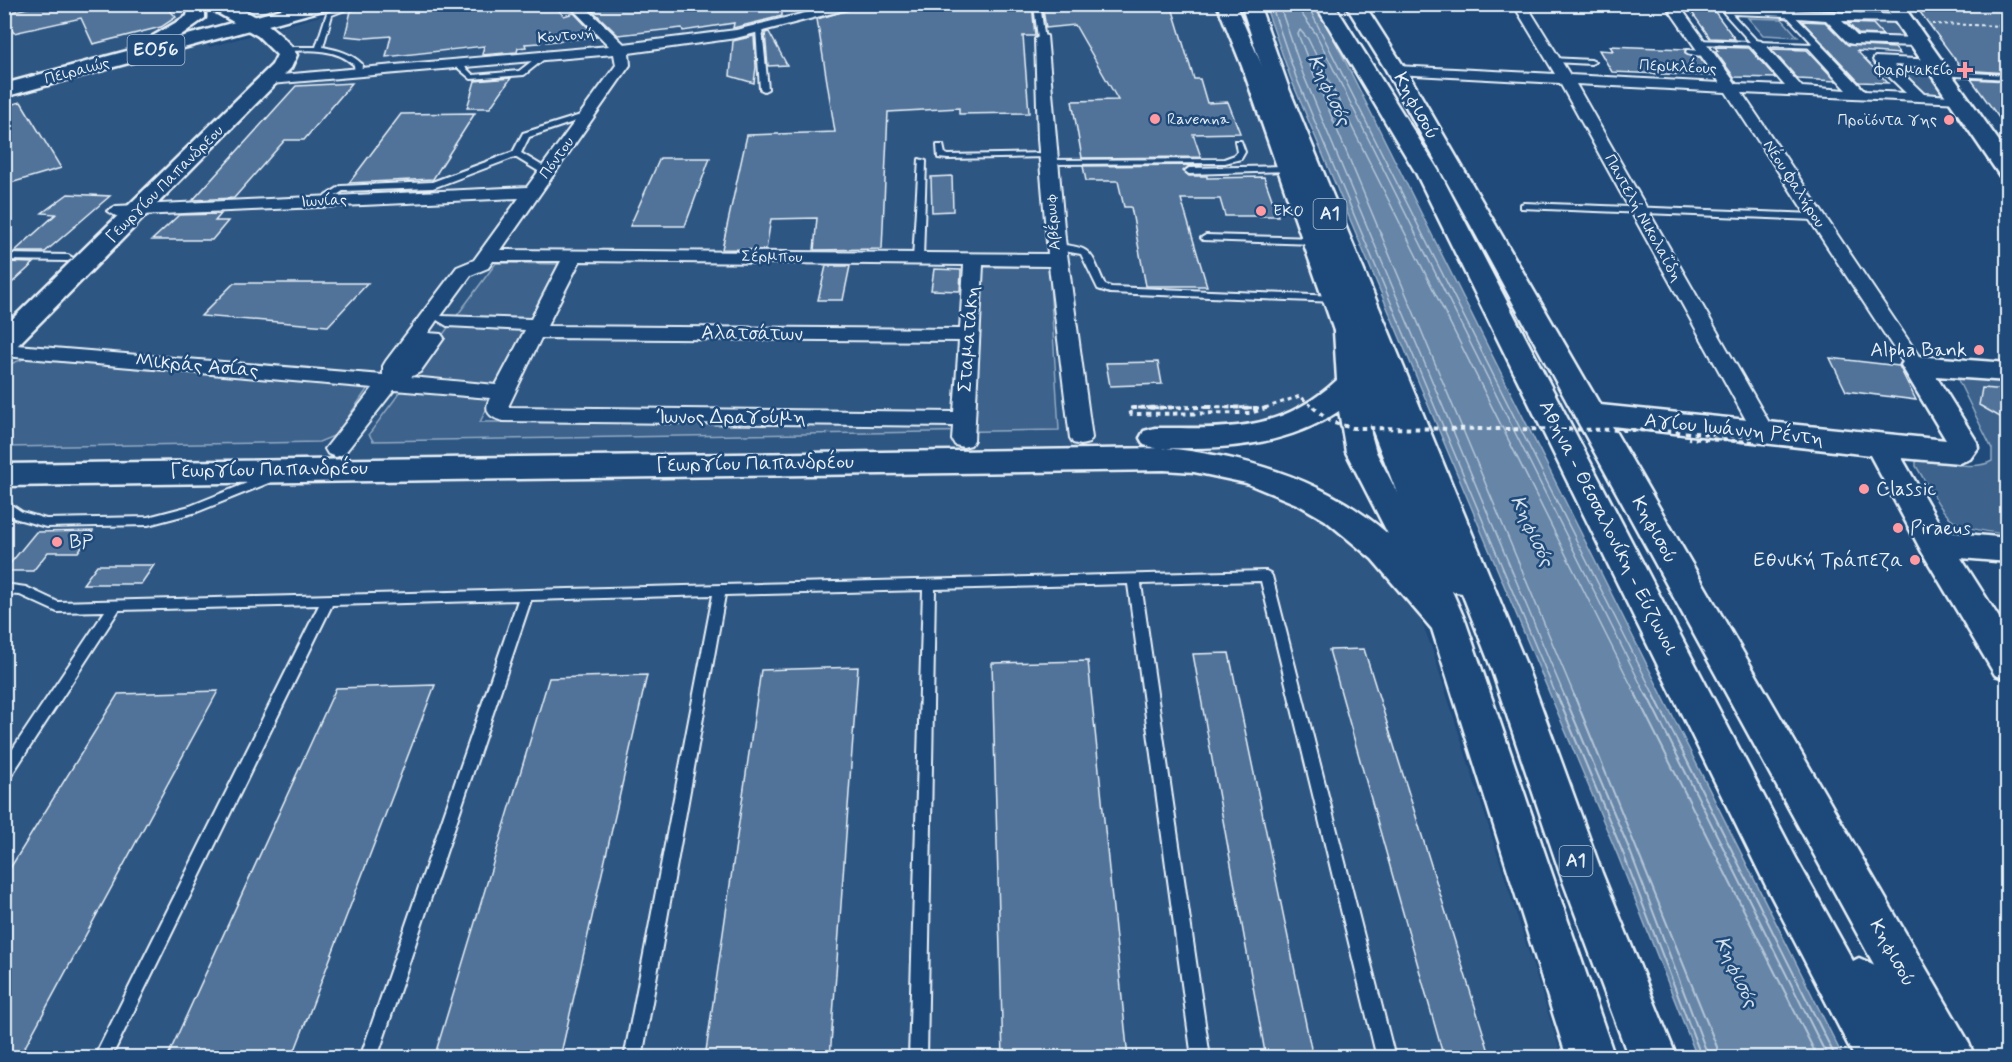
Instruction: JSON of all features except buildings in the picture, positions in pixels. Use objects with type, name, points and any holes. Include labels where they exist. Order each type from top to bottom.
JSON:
[{"type":"main road","name":"Πειραιώς","points":[[4,91],[238,24],[294,4]]},
{"type":"main road","name":"Πειραιώς","points":[[4,83],[155,42],[323,4]]},
{"type":"main road","points":[[1226,4],[1252,66],[1287,169],[1348,331],[1430,534],[1507,662]]},
{"type":"main road","points":[[1240,4],[1252,66]]},
{"type":"main road","name":"Α1","points":[[1250,4],[1279,89],[1507,662],[1581,873],[1653,1058]]},
{"type":"main road","name":"Αθήνα - Θεσσαλονίκη - Εύζωνοι","points":[[1324,4],[1428,173],[1781,872],[1881,1058]]},
{"type":"main road","name":"Κηφισού","points":[[1354,4],[1396,70],[1951,1058]]},
{"type":"main road","points":[[155,42],[191,23],[196,18],[198,6],[238,24],[285,50]]},
{"type":"main road","points":[[1899,16],[2007,171]]},
{"type":"main road","name":"Γεωργίου Παπανδρεου","points":[[5,325],[68,258],[127,211],[264,69],[267,56],[238,24]]},
{"type":"main road","name":"Γεωργίου Παπανδρεου","points":[[5,325],[270,80],[286,60],[285,50]]},
{"type":"main road","points":[[1408,93],[1428,173]]},
{"type":"main road","points":[[1348,331],[1356,434],[1361,452],[1390,511],[1421,559],[1448,623],[1591,1058]]},
{"type":"main road","points":[[1916,365],[2007,372]]},
{"type":"main road","name":"Αγίου Ιωάννη Ρέντη","points":[[1589,414],[1880,446],[1959,452],[1963,448],[1962,442],[1916,365]]},
{"type":"main road","name":"Γεωργίου Παπανδρέου","points":[[4,454],[336,449],[964,429],[1081,438],[1215,438],[1273,432],[1306,420],[1325,409],[1353,382]]},
{"type":"main road","points":[[1880,446],[1934,543],[2007,664]]},
{"type":"main road","name":"Γεωργίου Παπανδρέου","points":[[4,476],[288,470],[1193,460],[1227,465],[1270,479],[1298,491],[1348,520],[1383,550],[1448,623]]},
{"type":"main road","points":[[1934,543],[2007,550]]},
{"type":"main road","points":[[1781,872],[1914,1058]]},
{"type":"street","points":[[4,6],[11,4]]},
{"type":"street","points":[[574,4],[621,49]]},
{"type":"street","name":"Κοντονή","points":[[270,80],[692,41],[759,29],[861,4]]},
{"type":"street","name":"Παντελή Νικολαΐδη","points":[[1519,4],[1565,78],[1764,433]]},
{"type":"street","name":"Νέου Φαλήρου","points":[[1671,4],[1698,49],[1731,88],[1916,365]]},
{"type":"street","points":[[1783,9],[1830,16],[1899,16]]},
{"type":"street","points":[[1830,16],[1852,40],[1917,42]]},
{"type":"street","name":"Αβέρωφ","points":[[1042,39],[1048,159],[1056,254],[1081,438]]},
{"type":"street","points":[[1756,44],[1798,92]]},
{"type":"street","points":[[1814,46],[1861,95]]},
{"type":"street","name":"Πόντου","points":[[391,379],[393,366],[464,271],[484,259],[623,65],[621,49]]},
{"type":"street","points":[[1920,98],[1880,60],[1935,68]]},
{"type":"street","name":"Περικλέους","points":[[1396,70],[1957,100]]},
{"type":"street","name":"Ιωνίας","points":[[127,211],[532,192]]},
{"type":"street","name":"Σέρμπου","points":[[484,259],[573,256],[975,259],[1056,254]]},
{"type":"street","points":[[501,402],[573,256]]},
{"type":"street","name":"Πόντου","points":[[336,449],[391,379],[413,367],[483,272],[484,259]]},
{"type":"street","name":"Σταματάκη","points":[[964,429],[975,259]]},
{"type":"street","name":"Αλατσάτων","points":[[447,320],[536,329],[969,335]]},
{"type":"street","name":"Μικράς Ασίας","points":[[4,350],[391,379],[501,402]]},
{"type":"street","name":"Ίωνος Δραγούμη","points":[[501,402],[511,416],[964,429]]},
{"type":"lane","points":[[319,48],[329,14],[357,4]]},
{"type":"lane","name":"Αβέρωφ","points":[[1037,4],[1042,39]]},
{"type":"lane","points":[[1698,49],[1756,44],[1819,46],[1783,9],[1726,12],[1756,44]]},
{"type":"lane","points":[[759,29],[765,88]]},
{"type":"lane","points":[[285,50],[319,48],[353,58],[358,64],[358,72]]},
{"type":"lane","points":[[1554,60],[1591,62]]},
{"type":"lane","points":[[1935,68],[2007,77]]},
{"type":"lane","points":[[320,202],[341,189],[433,184],[516,154],[526,135],[532,132],[587,116]]},
{"type":"lane","points":[[940,147],[941,156],[948,157],[1225,161],[1238,157],[1241,152],[1238,143]]},
{"type":"lane","points":[[516,154],[546,172]]},
{"type":"lane","points":[[918,259],[922,161]]},
{"type":"lane","points":[[1189,171],[1287,169]]},
{"type":"lane","points":[[1524,206],[1815,217]]},
{"type":"lane","points":[[1206,238],[1314,242]]},
{"type":"lane","points":[[1056,254],[1084,250],[1091,256],[1101,287],[1110,290],[1336,299]]},
{"type":"lane","points":[[4,257],[68,258]]},
{"type":"lane","points":[[4,504],[18,515],[46,524],[148,521],[193,509],[288,470]]},
{"type":"lane","points":[[4,589],[22,590],[57,607],[1266,576],[1386,1058]]},
{"type":"lane","points":[[1134,579],[1201,1058]]},
{"type":"lane","points":[[918,1058],[929,585]]},
{"type":"lane","points":[[633,1058],[720,590]]},
{"type":"lane","points":[[369,1058],[526,595]]},
{"type":"lane","points":[[102,1058],[328,600]]},
{"type":"lane","points":[[4,775],[116,605]]},
{"type":"path","points":[[1899,16],[2007,26]]},
{"type":"path","points":[[1208,407],[1130,408],[1131,414],[1250,413],[1300,396],[1331,422],[1352,428],[1636,430],[1750,436],[1753,442],[1688,438]]},
{"type":"shaded area","points":[[363,4],[1221,5],[1341,354],[1336,381],[1318,402],[1260,425],[1217,428],[1232,478],[1308,504],[1369,547],[1415,606],[1431,646],[1562,1057],[5,1058],[5,5],[176,5],[186,15],[188,26],[209,47]]},
{"type":"shaded area","points":[[1748,18],[1782,19],[1798,37],[1763,35]]},
{"type":"shaded area","points":[[1840,19],[1894,20],[1906,39],[1858,37]]},
{"type":"shaded area","points":[[1888,63],[1920,64],[1946,94],[1920,93]]},
{"type":"shaded area","points":[[496,263],[561,264],[480,422],[969,422],[979,267],[1049,267],[1059,430],[373,441],[369,434]]},
{"type":"shaded area","points":[[26,358],[364,385],[368,388],[336,435],[319,442],[5,447],[5,366]]},
{"type":"shaded area","points":[[1959,376],[2007,380],[2007,534],[1970,528],[1950,517],[1942,509],[1916,466],[1916,461],[1925,460],[1975,466],[1992,461],[1992,449],[1958,380]]},
{"type":"water","name":"Κηφισός","points":[[1265,5],[1312,5],[1328,27],[1843,1057],[1697,1057],[1618,856],[1291,79]]},
{"type":"place","name":"Φαρμακείο","points":[[1965,70]]},
{"type":"place","name":"Ravenna","points":[[1155,119]]},
{"type":"place","name":"Προϊόντα γης","points":[[1949,120]]},
{"type":"place","name":"EKO","points":[[1261,211]]},
{"type":"place","name":"Alpha Bank","points":[[1979,350]]},
{"type":"place","name":"Classic","points":[[1864,489]]},
{"type":"place","name":"Piraeus","points":[[1898,528]]},
{"type":"place","name":"BP","points":[[57,542]]},
{"type":"place","name":"Εθνική Τράπεζα","points":[[1915,560]]}]
